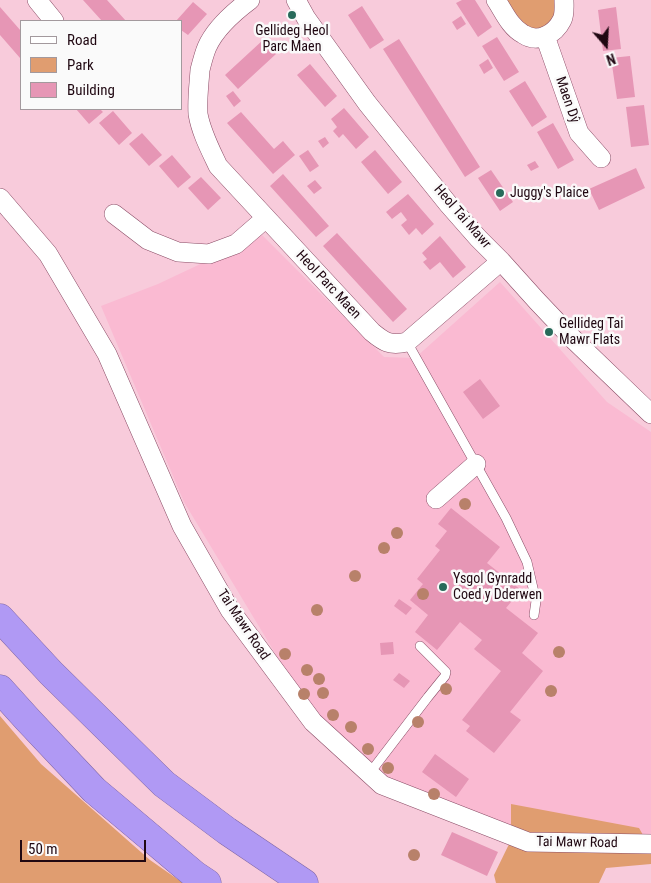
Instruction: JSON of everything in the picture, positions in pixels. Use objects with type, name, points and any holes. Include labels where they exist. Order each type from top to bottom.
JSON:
[{"type":"highway","points":[[0,618],[51,673],[164,784],[227,831],[304,883]]},
{"type":"highway","points":[[0,689],[94,790],[207,883]]},
{"type":"street","points":[[37,0],[53,20]]},
{"type":"street","name":"Heol Parc Maen","points":[[250,0],[224,21],[207,46],[189,102],[199,116],[206,141],[218,166],[372,332],[384,342],[397,344],[406,342]]},
{"type":"street","name":"Heol Tai Mawr","points":[[296,0],[306,18],[384,124],[449,205],[575,341],[651,414]]},
{"type":"street","points":[[496,0],[513,26],[524,36],[536,39],[553,32],[563,18],[564,0]]},
{"type":"street","name":"Maen Dŷ","points":[[545,36],[579,133],[601,158]]},
{"type":"street","name":"Tai Mawr Road","points":[[0,198],[48,254],[106,354],[182,526],[230,610],[313,722],[382,786],[528,842],[651,844]]},
{"type":"street","points":[[114,214],[148,240],[178,252],[210,254],[236,244],[266,218]]},
{"type":"street","points":[[406,342],[501,261]]},
{"type":"street","points":[[436,499],[476,464]]},
{"type":"lane","points":[[406,342],[506,518],[528,562],[536,601],[534,615]]},
{"type":"lane","points":[[369,774],[445,676],[446,672],[420,646]]},
{"type":"shaded area","name":"Ysgol Gynradd Coed y Dderwen","points":[[262,235],[384,357],[415,358],[500,282],[607,402],[651,432],[651,838],[547,837],[492,822],[399,786],[318,719],[287,673],[184,502],[101,306],[158,284]]},
{"type":"green space","points":[[503,0],[558,0],[560,17],[537,36],[515,20]]},
{"type":"green space","points":[[0,716],[41,764],[150,860],[183,883],[0,883]]},
{"type":"green space","points":[[511,804],[639,828],[651,849],[651,864],[606,868],[599,883],[496,883],[494,875],[511,840]]},
{"type":"building","points":[[83,0],[107,0],[125,20],[101,20]]},
{"type":"building","points":[[462,0],[475,0],[492,27],[478,37],[456,3]]},
{"type":"building","points":[[193,2],[207,14],[188,35],[182,31],[182,20],[177,20]]},
{"type":"building","points":[[362,6],[384,40],[370,49],[348,15]]},
{"type":"building","points":[[0,7],[20,30],[20,58],[0,35]]},
{"type":"building","points":[[616,7],[621,49],[603,51],[598,10]]},
{"type":"building","points":[[461,16],[466,24],[457,30],[452,22]]},
{"type":"building","points":[[497,37],[519,72],[504,81],[482,46]]},
{"type":"building","points":[[399,39],[480,167],[465,177],[383,49]]},
{"type":"building","points":[[263,40],[276,54],[238,89],[225,75]]},
{"type":"building","points":[[630,56],[635,97],[617,99],[611,58]]},
{"type":"building","points":[[488,59],[493,68],[484,74],[479,65]]},
{"type":"building","points":[[310,64],[337,96],[325,107],[297,75]]},
{"type":"building","points":[[525,81],[547,117],[532,127],[509,91]]},
{"type":"building","points":[[233,91],[241,101],[234,107],[226,96]]},
{"type":"building","points":[[644,105],[649,145],[631,147],[626,107]]},
{"type":"building","points":[[344,108],[369,137],[356,149],[343,134],[339,138],[333,131],[337,127],[331,119]]},
{"type":"building","points":[[77,110],[101,110],[103,112],[89,124]]},
{"type":"building","points":[[113,111],[132,133],[119,145],[99,123]]},
{"type":"building","points":[[241,112],[274,149],[283,141],[295,155],[273,174],[227,123]]},
{"type":"building","points":[[553,123],[574,160],[558,169],[537,132]]},
{"type":"building","points":[[142,133],[162,155],[149,166],[129,144]]},
{"type":"building","points":[[325,137],[329,143],[323,148],[318,141]]},
{"type":"building","points":[[308,150],[319,166],[310,172],[299,156]]},
{"type":"building","points":[[375,150],[402,182],[388,194],[361,162]]},
{"type":"building","points":[[172,155],[191,177],[178,188],[159,166]]},
{"type":"building","points":[[535,161],[539,167],[531,171],[527,165]]},
{"type":"building","points":[[636,168],[645,188],[599,210],[589,189]]},
{"type":"building","points":[[491,170],[513,202],[500,211],[478,178]]},
{"type":"building","points":[[283,174],[329,226],[316,237],[270,186]]},
{"type":"building","points":[[201,177],[221,198],[208,210],[188,188]]},
{"type":"building","points":[[315,180],[322,188],[314,194],[307,186]]},
{"type":"building","points":[[408,194],[434,224],[422,235],[416,228],[409,235],[401,225],[407,220],[401,212],[392,219],[386,212]]},
{"type":"building","points":[[337,233],[407,309],[393,322],[323,246]]},
{"type":"building","points":[[440,236],[466,267],[453,278],[440,262],[430,270],[423,262],[427,259],[422,253]]},
{"type":"building","points":[[480,379],[500,406],[483,419],[463,392]]},
{"type":"building","points":[[451,508],[500,547],[487,563],[521,590],[506,608],[538,633],[522,653],[543,671],[510,712],[521,720],[494,753],[466,731],[470,726],[462,720],[501,671],[474,649],[482,640],[460,622],[437,650],[415,632],[428,615],[410,600],[423,584],[417,579],[440,550],[435,546],[447,531],[438,524]]},
{"type":"building","points":[[399,599],[412,608],[406,615],[394,606]]},
{"type":"building","points":[[393,642],[394,654],[381,655],[380,643]]},
{"type":"building","points":[[399,673],[410,681],[404,688],[393,680]]},
{"type":"building","points":[[435,754],[469,779],[456,797],[422,772]]},
{"type":"building","points":[[452,832],[498,852],[487,876],[441,855]]},
{"type":"place","name":"Gellideg Heol Parc Maen","points":[[292,15]]},
{"type":"place","name":"Juggy's Plaice","points":[[500,193]]},
{"type":"place","name":"Gellideg Tai Mawr Flats","points":[[549,332]]},
{"type":"place","name":"Ysgol Gynradd Coed y Dderwen","points":[[443,587]]}]
